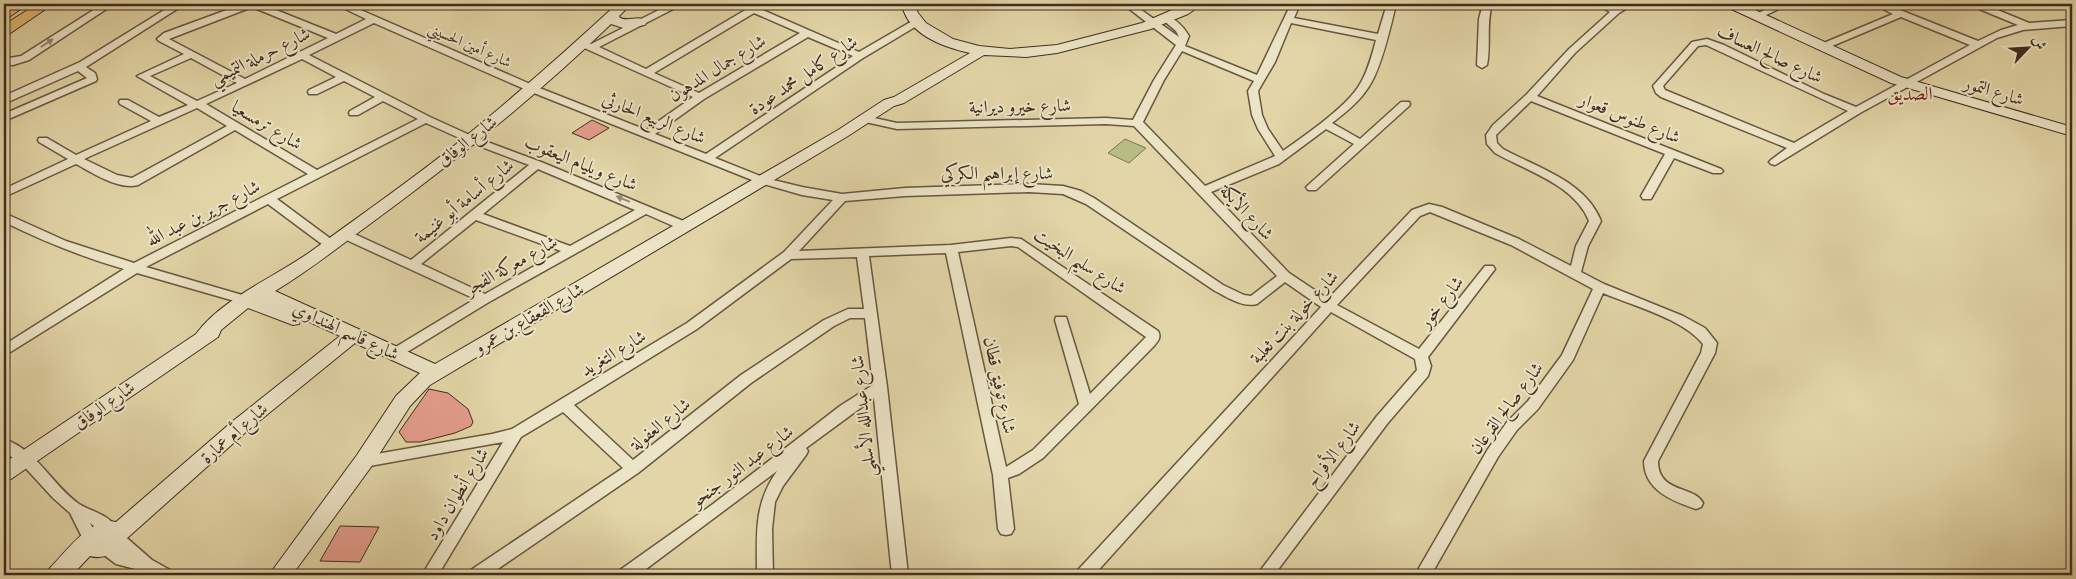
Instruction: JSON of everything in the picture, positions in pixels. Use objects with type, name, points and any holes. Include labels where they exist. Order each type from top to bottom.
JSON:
[{"type":"main road","points":[[4,14],[20,4]]},
{"type":"main road","points":[[4,31],[46,4]]},
{"type":"street","points":[[4,62],[13,62],[25,58],[97,7],[109,4]]},
{"type":"street","points":[[4,100],[79,67],[180,4]]},
{"type":"street","points":[[245,83],[164,41],[163,38],[250,4]]},
{"type":"street","points":[[254,4],[336,38]]},
{"type":"street","name":"شارع أمين الحسيني","points":[[340,4],[533,89]]},
{"type":"street","name":"شارع الوفاق","points":[[4,473],[204,337],[217,322],[302,267],[470,139],[588,45],[612,15],[624,4]]},
{"type":"street","points":[[588,45],[678,4]]},
{"type":"street","points":[[742,4],[860,56]]},
{"type":"street","points":[[1126,4],[1165,24],[1181,46],[1259,79]]},
{"type":"street","points":[[1165,24],[1195,4]]},
{"type":"street","points":[[905,5],[917,22],[929,32],[944,40],[968,49],[1026,53],[1075,45],[1094,44],[1165,24],[1202,4]]},
{"type":"street","points":[[1282,158],[1263,129],[1254,105],[1253,91],[1270,62],[1295,4]]},
{"type":"street","points":[[1204,191],[1282,158],[1350,103],[1364,87],[1372,70],[1392,4]]},
{"type":"street","points":[[1482,66],[1487,4]]},
{"type":"street","points":[[1600,4],[1616,11]]},
{"type":"street","points":[[1575,273],[1582,246],[1595,221],[1587,205],[1564,185],[1498,151],[1490,139],[1496,127],[1530,97],[1572,51],[1616,11],[1630,4]]},
{"type":"street","name":"شارع التمور","points":[[1732,4],[1822,47],[1905,83],[2072,132]]},
{"type":"street","points":[[1757,16],[1784,4]]},
{"type":"street","points":[[1877,4],[1977,44]]},
{"type":"street","points":[[1975,4],[2026,25]]},
{"type":"street","points":[[648,72],[754,9]]},
{"type":"street","points":[[1822,47],[1900,14]]},
{"type":"street","points":[[612,15],[618,23],[640,22]]},
{"type":"street","name":"شارع حرملة التميمي","points":[[4,193],[245,83],[374,19]]},
{"type":"street","points":[[1289,20],[1381,38]]},
{"type":"street","name":"شارع كامل محمد عودة","points":[[708,158],[860,56],[917,22]]},
{"type":"street","points":[[1775,162],[1794,147],[1977,44],[2010,29],[2026,25],[2072,23]]},
{"type":"street","name":"شارع جمال المدهون","points":[[647,134],[700,97],[807,33]]},
{"type":"street","name":"شارع صالح العساف","points":[[1794,147],[1666,95],[1658,88],[1659,84],[1695,44],[1707,42],[1721,47],[1820,96],[1856,111]]},
{"type":"street","points":[[588,45],[700,97]]},
{"type":"street","points":[[1137,123],[1159,80],[1181,46]]},
{"type":"street","name":"شارع القعقاع بن عمرو","points":[[280,575],[364,461],[403,401],[429,376],[493,340],[761,180],[871,118],[982,51]]},
{"type":"street","name":"شارع ترمسعيا","points":[[191,55],[142,76],[235,126],[317,175]]},
{"type":"street","name":"شارع ويليام اليعقوب","points":[[302,55],[426,119],[470,139],[537,164],[684,226]]},
{"type":"street","points":[[4,118],[92,79],[91,75],[79,67]]},
{"type":"street","points":[[313,92],[344,77]]},
{"type":"street","name":"شارع الربيع الحارثي","points":[[533,89],[761,180]]},
{"type":"street","points":[[354,113],[383,97]]},
{"type":"street","name":"شارع طنوس قعوار","points":[[1530,97],[1717,171]]},
{"type":"street","points":[[124,102],[160,122]]},
{"type":"street","points":[[1312,187],[1405,104]]},
{"type":"street","name":"شارع خيرو ديرانية","points":[[871,118],[897,126],[1106,121],[1137,123]]},
{"type":"street","name":"شارع جرير بن عبد الله","points":[[4,351],[134,269],[426,119]]},
{"type":"street","name":"شارع الأيكة","points":[[1137,123],[1146,130],[1286,276],[1329,306],[1421,356]]},
{"type":"street","points":[[1325,124],[1360,143]]},
{"type":"street","points":[[43,140],[104,173],[134,182],[235,126]]},
{"type":"street","points":[[1646,196],[1671,153]]},
{"type":"street","name":"شارع أسامة أبو غنيمة","points":[[412,265],[537,164]]},
{"type":"street","name":"شارع إبراهيم الكركي","points":[[761,180],[820,196],[842,198],[952,190],[1028,188],[1063,190],[1090,200],[1178,261],[1241,300],[1253,301],[1286,276]]},
{"type":"street","name":"شارع التغريد","points":[[364,461],[481,442],[516,433],[692,326],[788,255],[842,198]]},
{"type":"street","points":[[269,199],[331,245]]},
{"type":"street","name":"شارع خولة بنت ثعلبة","points":[[1084,575],[1416,213],[1429,208],[1515,242],[1600,287],[1688,324],[1710,342],[1708,353],[1651,461],[1650,469],[1654,480],[1663,487],[1696,503]]},
{"type":"street","name":"شارع معركة الفجر","points":[[394,354],[485,299],[646,209]]},
{"type":"street","points":[[475,215],[572,251]]},
{"type":"street","points":[[4,217],[61,245],[134,269],[252,298]]},
{"type":"street","points":[[344,234],[485,299]]},
{"type":"street","name":"شارع سليم البخيت","points":[[788,255],[863,254],[951,249],[1011,242],[1021,243],[1153,334],[1153,338],[1148,344],[1033,458],[1000,476]]},
{"type":"street","name":"شارع توفيق قطان","points":[[951,249],[1000,476],[1006,529]]},
{"type":"street","name":"شارع عبدالله الأسلمي","points":[[863,254],[880,387],[900,575]]},
{"type":"street","name":"شارع خور","points":[[1421,356],[1489,269]]},
{"type":"street","name":"شارع صالح القرعان","points":[[1423,575],[1493,453],[1512,426],[1533,405],[1568,357],[1600,287]]},
{"type":"street","name":"شارع قاسم الهنداوي","points":[[252,298],[293,319],[394,354],[429,376]]},
{"type":"street","name":"شارع العفولة","points":[[477,575],[634,469],[746,379],[828,323],[848,314],[870,313]]},
{"type":"street","points":[[1061,320],[1086,406]]},
{"type":"street","name":"شارع قاسم الهنداوي","points":[[343,337],[429,376]]},
{"type":"street","name":"شارع أم عمارة","points":[[58,575],[105,538],[236,425],[343,337]]},
{"type":"street","name":"شارع الأفراح","points":[[1272,573],[1382,420],[1424,372],[1421,356]]},
{"type":"street","name":"شارع عبد النور جنحو","points":[[626,575],[811,438],[845,410],[880,387]]},
{"type":"street","points":[[564,404],[634,469]]},
{"type":"street","name":"شارع أنطوان داود","points":[[430,575],[516,433]]},
{"type":"street","points":[[766,575],[765,518],[768,501],[778,480],[811,438]]},
{"type":"street","points":[[4,446],[26,459],[58,494],[105,538]]},
{"type":"street","points":[[75,509],[91,515],[121,559],[146,565],[164,575]]},
{"type":"street","name":"شارع أم عمارة","points":[[69,575],[105,538]]},
{"type":"green space","points":[[1125,139],[1146,148],[1129,163],[1108,153]]},
{"type":"building","points":[[592,120],[609,128],[589,140],[572,133]]},
{"type":"building","points":[[429,389],[448,393],[468,409],[473,422],[471,426],[455,433],[420,442],[406,442],[399,432]]},
{"type":"building","points":[[340,526],[379,527],[360,562],[320,561]]},
{"type":"district","name":"الصديق","points":[[1910,93]]}]
